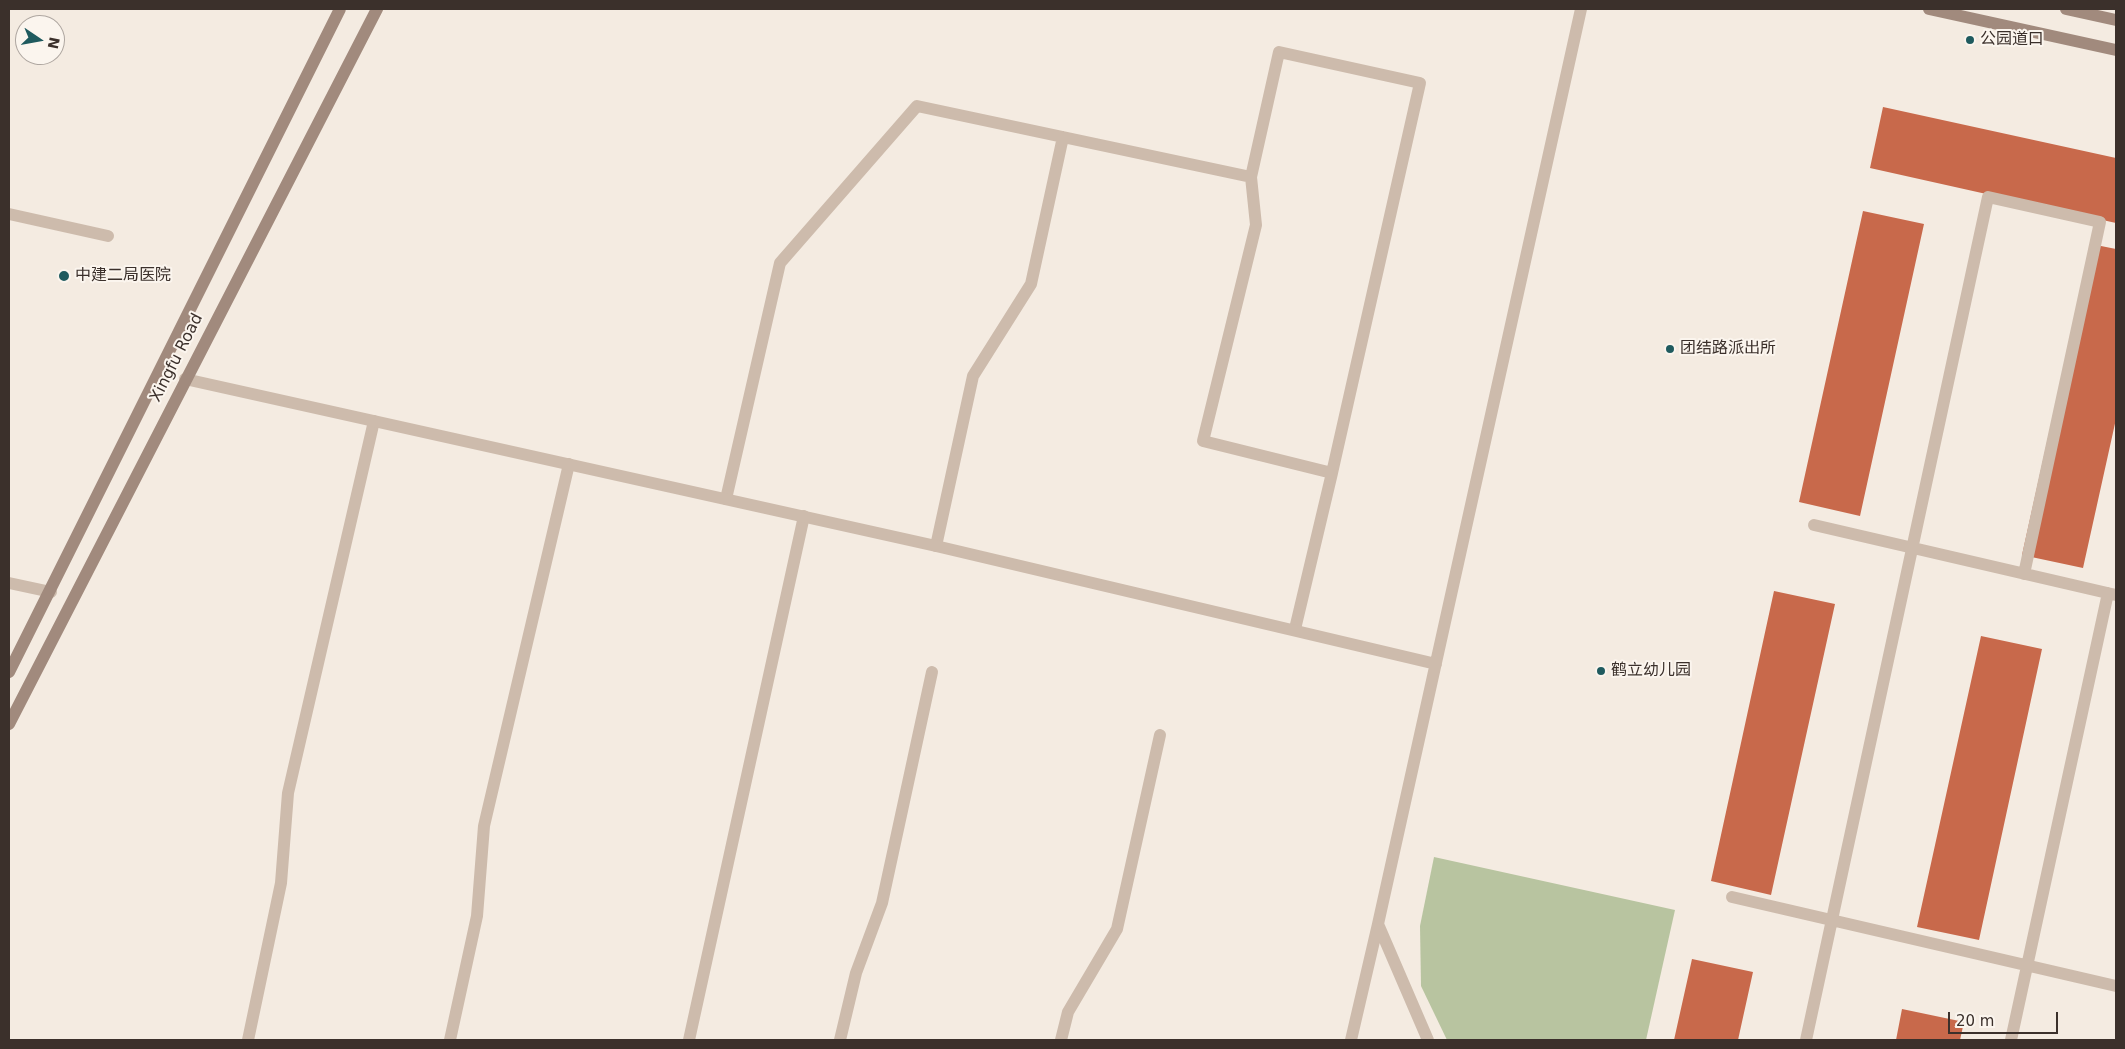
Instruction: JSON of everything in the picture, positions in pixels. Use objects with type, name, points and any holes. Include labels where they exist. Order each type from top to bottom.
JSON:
[{"type":"main road","name":"Xingfu Road","points":[[9,672],[340,9]]},
{"type":"main road","name":"Xingfu Road","points":[[9,724],[376,9]]},
{"type":"main road","points":[[1929,9],[2116,50]]},
{"type":"main road","points":[[2066,9],[2116,20]]},
{"type":"street","points":[[1351,1040],[1581,9]]},
{"type":"street","points":[[1295,629],[1332,473],[1420,83],[1279,52],[1251,176],[1256,225],[1203,441],[1332,473]]},
{"type":"street","points":[[726,499],[780,263],[917,106],[1251,176]]},
{"type":"street","points":[[936,546],[973,376],[1032,284],[1063,137]]},
{"type":"street","points":[[1806,1040],[1988,197],[2100,222],[2024,574]]},
{"type":"street","points":[[9,214],[108,236]]},
{"type":"street","points":[[185,379],[936,546],[1295,629],[1436,664]]},
{"type":"street","points":[[248,1040],[281,883],[288,793],[374,421]]},
{"type":"street","points":[[450,1040],[477,916],[484,826],[569,464]]},
{"type":"street","points":[[689,1040],[804,516]]},
{"type":"street","points":[[1814,525],[2112,594],[2010,1040]]},
{"type":"street","points":[[9,583],[50,592]]},
{"type":"street","points":[[840,1040],[856,973],[882,903],[932,672]]},
{"type":"street","points":[[1061,1040],[1068,1012],[1117,929],[1160,735]]},
{"type":"street","points":[[1732,897],[2116,986]]},
{"type":"street","points":[[1378,924],[1428,1040]]},
{"type":"green space","points":[[1434,857],[1675,910],[1646,1040],[1447,1040],[1421,986],[1420,926]]},
{"type":"building","points":[[1883,107],[2116,158],[2116,223],[1870,168]]},
{"type":"building","points":[[1863,211],[1924,224],[1860,516],[1799,502]]},
{"type":"building","points":[[2091,244],[2116,249],[2116,419],[2083,568],[2022,555]]},
{"type":"building","points":[[1774,591],[1835,604],[1771,895],[1711,881]]},
{"type":"building","points":[[1981,636],[2042,649],[1979,940],[1917,927]]},
{"type":"building","points":[[1692,959],[1753,972],[1738,1040],[1674,1040]]},
{"type":"building","points":[[1902,1009],[1964,1022],[1960,1040],[1896,1040]]},
{"type":"place","name":"公园道口","points":[[1970,40]]},
{"type":"place","name":"中建二局医院","points":[[64,276]]},
{"type":"place","name":"团结路派出所","points":[[1670,349]]},
{"type":"place","name":"鹤立幼儿园","points":[[1601,671]]}]
